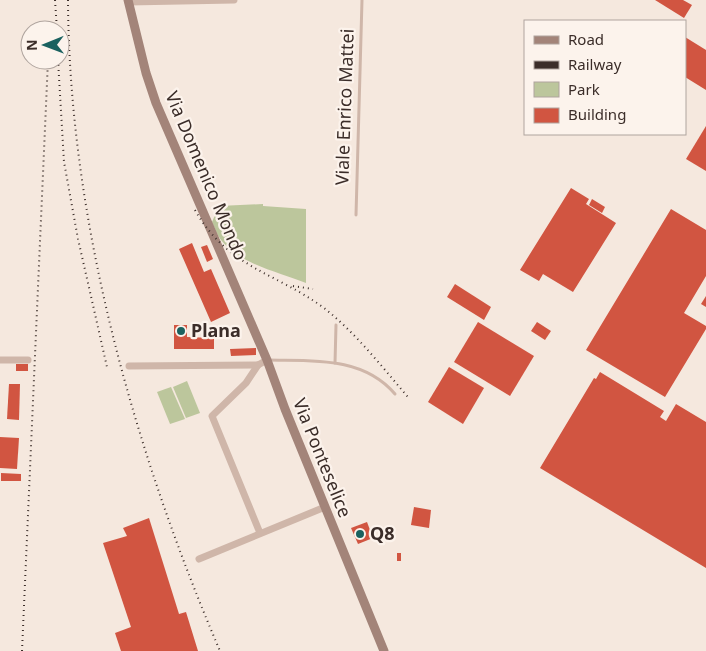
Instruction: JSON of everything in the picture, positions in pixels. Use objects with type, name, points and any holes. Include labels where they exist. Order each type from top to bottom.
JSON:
[{"type":"street","points":[[128,1],[234,0]]},
{"type":"street","name":"Via Domenico Mondo","points":[[128,1],[152,92],[267,360]]},
{"type":"street","points":[[0,360],[28,360]]},
{"type":"street","points":[[260,534],[212,416],[240,389],[258,365],[267,360]]},
{"type":"street","name":"Via Ponteselice","points":[[267,360],[324,507],[384,651]]},
{"type":"street","points":[[129,366],[258,365]]},
{"type":"street","points":[[199,559],[324,507]]},
{"type":"lane","name":"Viale Enrico Mattei","points":[[356,215],[362,0]]},
{"type":"lane","points":[[335,363],[336,325]]},
{"type":"lane","points":[[267,360],[335,363],[370,373],[386,383],[395,394]]},
{"type":"green space","points":[[263,204],[263,206],[306,209],[306,283],[250,262],[229,249],[218,236],[212,222],[219,206]]},
{"type":"green space","points":[[187,381],[200,413],[186,418],[173,387]]},
{"type":"green space","points":[[171,387],[185,419],[170,424],[157,392]]},
{"type":"building","points":[[655,0],[683,0],[692,5],[684,18]]},
{"type":"building","points":[[686,38],[706,50],[706,90],[686,78]]},
{"type":"building","points":[[706,126],[706,171],[686,159]]},
{"type":"building","points":[[571,188],[589,199],[586,204],[616,223],[573,292],[543,274],[539,281],[520,270]]},
{"type":"building","points":[[592,199],[605,207],[602,213],[589,205]]},
{"type":"building","points":[[671,209],[706,230],[706,276],[684,313],[706,326],[706,329],[665,397],[586,350]]},
{"type":"building","points":[[192,243],[204,272],[211,269],[230,313],[211,322],[179,249]]},
{"type":"building","points":[[207,245],[213,259],[207,262],[201,247]]},
{"type":"building","points":[[455,284],[491,307],[484,320],[447,297]]},
{"type":"building","points":[[706,296],[706,307],[701,304]]},
{"type":"building","points":[[478,322],[534,356],[510,396],[454,362]]},
{"type":"building","points":[[537,322],[551,331],[545,340],[531,331]]},
{"type":"building","name":"Plana","points":[[174,325],[187,325],[187,337],[214,338],[214,349],[174,349]]},
{"type":"building","points":[[256,348],[256,355],[231,356],[230,349]]},
{"type":"building","points":[[16,364],[28,364],[28,371],[16,371]]},
{"type":"building","points":[[449,367],[484,388],[463,424],[428,402]]},
{"type":"building","points":[[600,372],[664,411],[660,417],[666,421],[676,404],[706,422],[706,568],[540,468],[594,378],[596,379]]},
{"type":"building","points":[[9,384],[20,384],[19,420],[7,419]]},
{"type":"building","points":[[0,437],[19,438],[17,469],[0,468]]},
{"type":"building","points":[[1,473],[21,474],[21,481],[1,481]]},
{"type":"building","points":[[414,507],[431,510],[429,528],[411,525]]},
{"type":"building","points":[[149,518],[179,614],[186,612],[198,651],[121,651],[115,633],[131,627],[103,543],[127,536],[123,528]]},
{"type":"building","points":[[367,522],[373,538],[358,544],[351,528]]},
{"type":"building","points":[[397,553],[401,553],[401,561],[397,561]]},
{"type":"railway","points":[[55,0],[56,20]]},
{"type":"railway","points":[[68,0],[71,83],[80,166],[94,250],[112,333],[134,415],[160,495],[220,651]]},
{"type":"railway","points":[[22,651],[48,70]]},
{"type":"railway","points":[[59,70],[64,162],[78,239],[107,367]]},
{"type":"railway","points":[[195,210],[222,245],[237,257],[306,296],[336,318],[408,397]]},
{"type":"railway","points":[[293,286],[313,289]]},
{"type":"place","name":"Plana","points":[[181,331]]},
{"type":"place","name":"Q8","points":[[360,534]]}]
